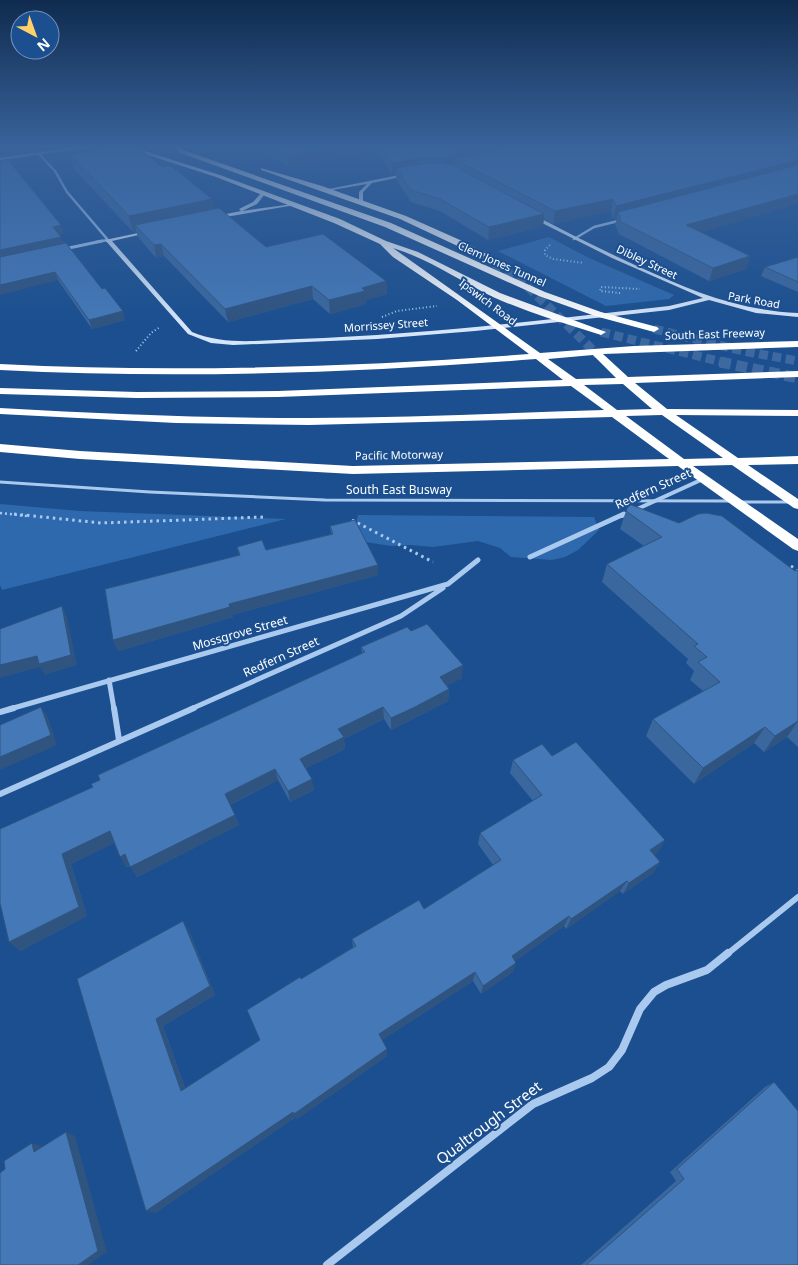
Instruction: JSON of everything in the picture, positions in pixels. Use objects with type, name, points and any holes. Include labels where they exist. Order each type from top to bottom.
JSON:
[{"type":"highway","name":"Ipswich Road","points":[[296,206],[337,221],[383,242],[396,255],[446,288],[703,479],[798,546]]},
{"type":"highway","name":"Clem Jones Tunnel","points":[[335,206],[388,225],[542,294],[598,314],[654,328]]},
{"type":"highway","points":[[373,206],[445,234],[484,255]]},
{"type":"highway","points":[[383,242],[411,250],[526,308],[601,332]]},
{"type":"highway","name":"South East Freeway","points":[[0,367],[81,370],[263,371],[450,363],[634,349],[798,344]]},
{"type":"highway","points":[[598,355],[644,398],[798,503]]},
{"type":"highway","points":[[0,392],[137,395],[259,394],[798,374]]},
{"type":"highway","points":[[0,411],[206,420],[353,422],[516,416],[759,411],[798,413]]},
{"type":"highway","name":"Pacific Motorway","points":[[0,448],[353,470],[798,460]]},
{"type":"street","points":[[79,206],[108,240]]},
{"type":"street","points":[[231,214],[251,206]]},
{"type":"street","points":[[207,219],[286,206]]},
{"type":"street","name":"Dibley Street","points":[[528,214],[574,239],[707,300]]},
{"type":"street","points":[[574,239],[592,228],[627,218]]},
{"type":"street","points":[[63,249],[154,230]]},
{"type":"street","name":"Morrissey Street","points":[[108,240],[181,325],[194,336],[215,341],[326,340],[424,333],[677,307],[707,300]]},
{"type":"street","name":"Park Road","points":[[707,300],[748,311],[798,315]]},
{"type":"street","name":"Redfern Street","points":[[530,557],[703,479]]},
{"type":"street","name":"Mossgrove Street","points":[[0,712],[448,584],[478,560]]},
{"type":"street","name":"Redfern Street","points":[[0,794],[401,616],[448,584]]},
{"type":"street","points":[[109,680],[119,740]]},
{"type":"street","name":"Qualtrough Street","points":[[327,1265],[533,1104],[548,1094],[596,1077],[610,1067],[618,1057],[639,1012],[652,994],[661,987],[697,976],[707,970],[798,897]]},
{"type":"lane","name":"South East Busway","points":[[0,482],[150,492],[324,500],[798,503]]},
{"type":"path","points":[[627,294],[600,292],[601,287],[644,289]]},
{"type":"path","points":[[136,351],[151,333],[160,327],[181,325]]},
{"type":"path","points":[[0,513],[101,523],[266,517]]},
{"type":"path","points":[[345,519],[354,520],[433,562]]},
{"type":"shaded area","points":[[549,237],[587,257],[674,295],[669,299],[606,306],[498,251]]},
{"type":"shaded area","points":[[0,504],[80,511],[286,519],[2,590],[0,585]]},
{"type":"shaded area","points":[[358,515],[594,517],[599,530],[578,550],[565,557],[552,560],[511,557],[500,548],[478,541],[433,547],[391,546],[365,542],[355,528]]},
{"type":"building","points":[[0,206],[45,206],[61,225],[53,227],[61,237],[0,250]]},
{"type":"building","points":[[120,206],[178,206],[129,216]]},
{"type":"building","points":[[452,206],[529,206],[544,214],[489,227]]},
{"type":"building","points":[[545,206],[579,206],[555,211]]},
{"type":"building","points":[[641,206],[755,206],[686,225],[750,256],[713,268],[621,222],[618,212]]},
{"type":"building","points":[[219,208],[266,247],[323,234],[386,281],[362,288],[365,291],[329,300],[312,286],[225,309],[161,244],[154,245],[135,225]]},
{"type":"building","points":[[66,243],[102,289],[105,288],[123,311],[89,320],[55,272],[0,285],[0,257]]},
{"type":"building","points":[[798,257],[798,282],[765,267]]},
{"type":"building","points":[[629,504],[679,523],[698,514],[706,513],[722,516],[795,571],[798,571],[798,721],[775,736],[765,727],[703,768],[653,719],[720,682],[698,662],[707,657],[694,646],[698,644],[607,564],[662,537],[626,511]]},
{"type":"building","points":[[355,520],[378,565],[229,604],[230,607],[113,640],[105,589],[240,555],[237,547],[262,540],[266,550],[333,534],[330,526]]},
{"type":"building","points":[[62,606],[71,655],[39,664],[37,656],[0,665],[0,629]]},
{"type":"building","points":[[427,624],[463,665],[440,677],[449,689],[391,718],[383,707],[338,729],[344,737],[300,759],[312,779],[288,791],[275,769],[225,794],[235,815],[130,867],[125,854],[120,857],[110,831],[62,854],[79,907],[9,942],[0,903],[0,829],[93,787],[91,784],[100,780],[98,775],[365,652],[361,647],[407,627],[411,631]]},
{"type":"building","points":[[41,707],[51,735],[0,757],[0,725]]},
{"type":"building","points":[[576,742],[665,840],[650,850],[660,862],[629,883],[627,881],[571,919],[569,916],[512,956],[516,963],[483,986],[475,972],[379,1034],[387,1049],[294,1114],[293,1112],[146,1211],[77,979],[183,921],[210,986],[156,1019],[181,1091],[260,1040],[247,1010],[300,977],[301,979],[356,946],[352,939],[419,900],[424,909],[501,860],[480,833],[542,795],[513,760],[542,744],[552,756]]},
{"type":"building","points":[[774,1082],[798,1111],[798,1265],[586,1265],[684,1179],[677,1169]]},
{"type":"building","points":[[66,1132],[98,1251],[78,1265],[0,1265],[0,1173],[5,1169],[4,1161],[32,1143],[34,1152]]},
{"type":"tunnel","points":[[484,255],[530,289],[598,355]]},
{"type":"tunnel","points":[[654,329],[743,351],[798,361]]},
{"type":"tunnel","points":[[601,332],[726,363]]},
{"type":"tunnel","points":[[720,362],[798,378]]}]
